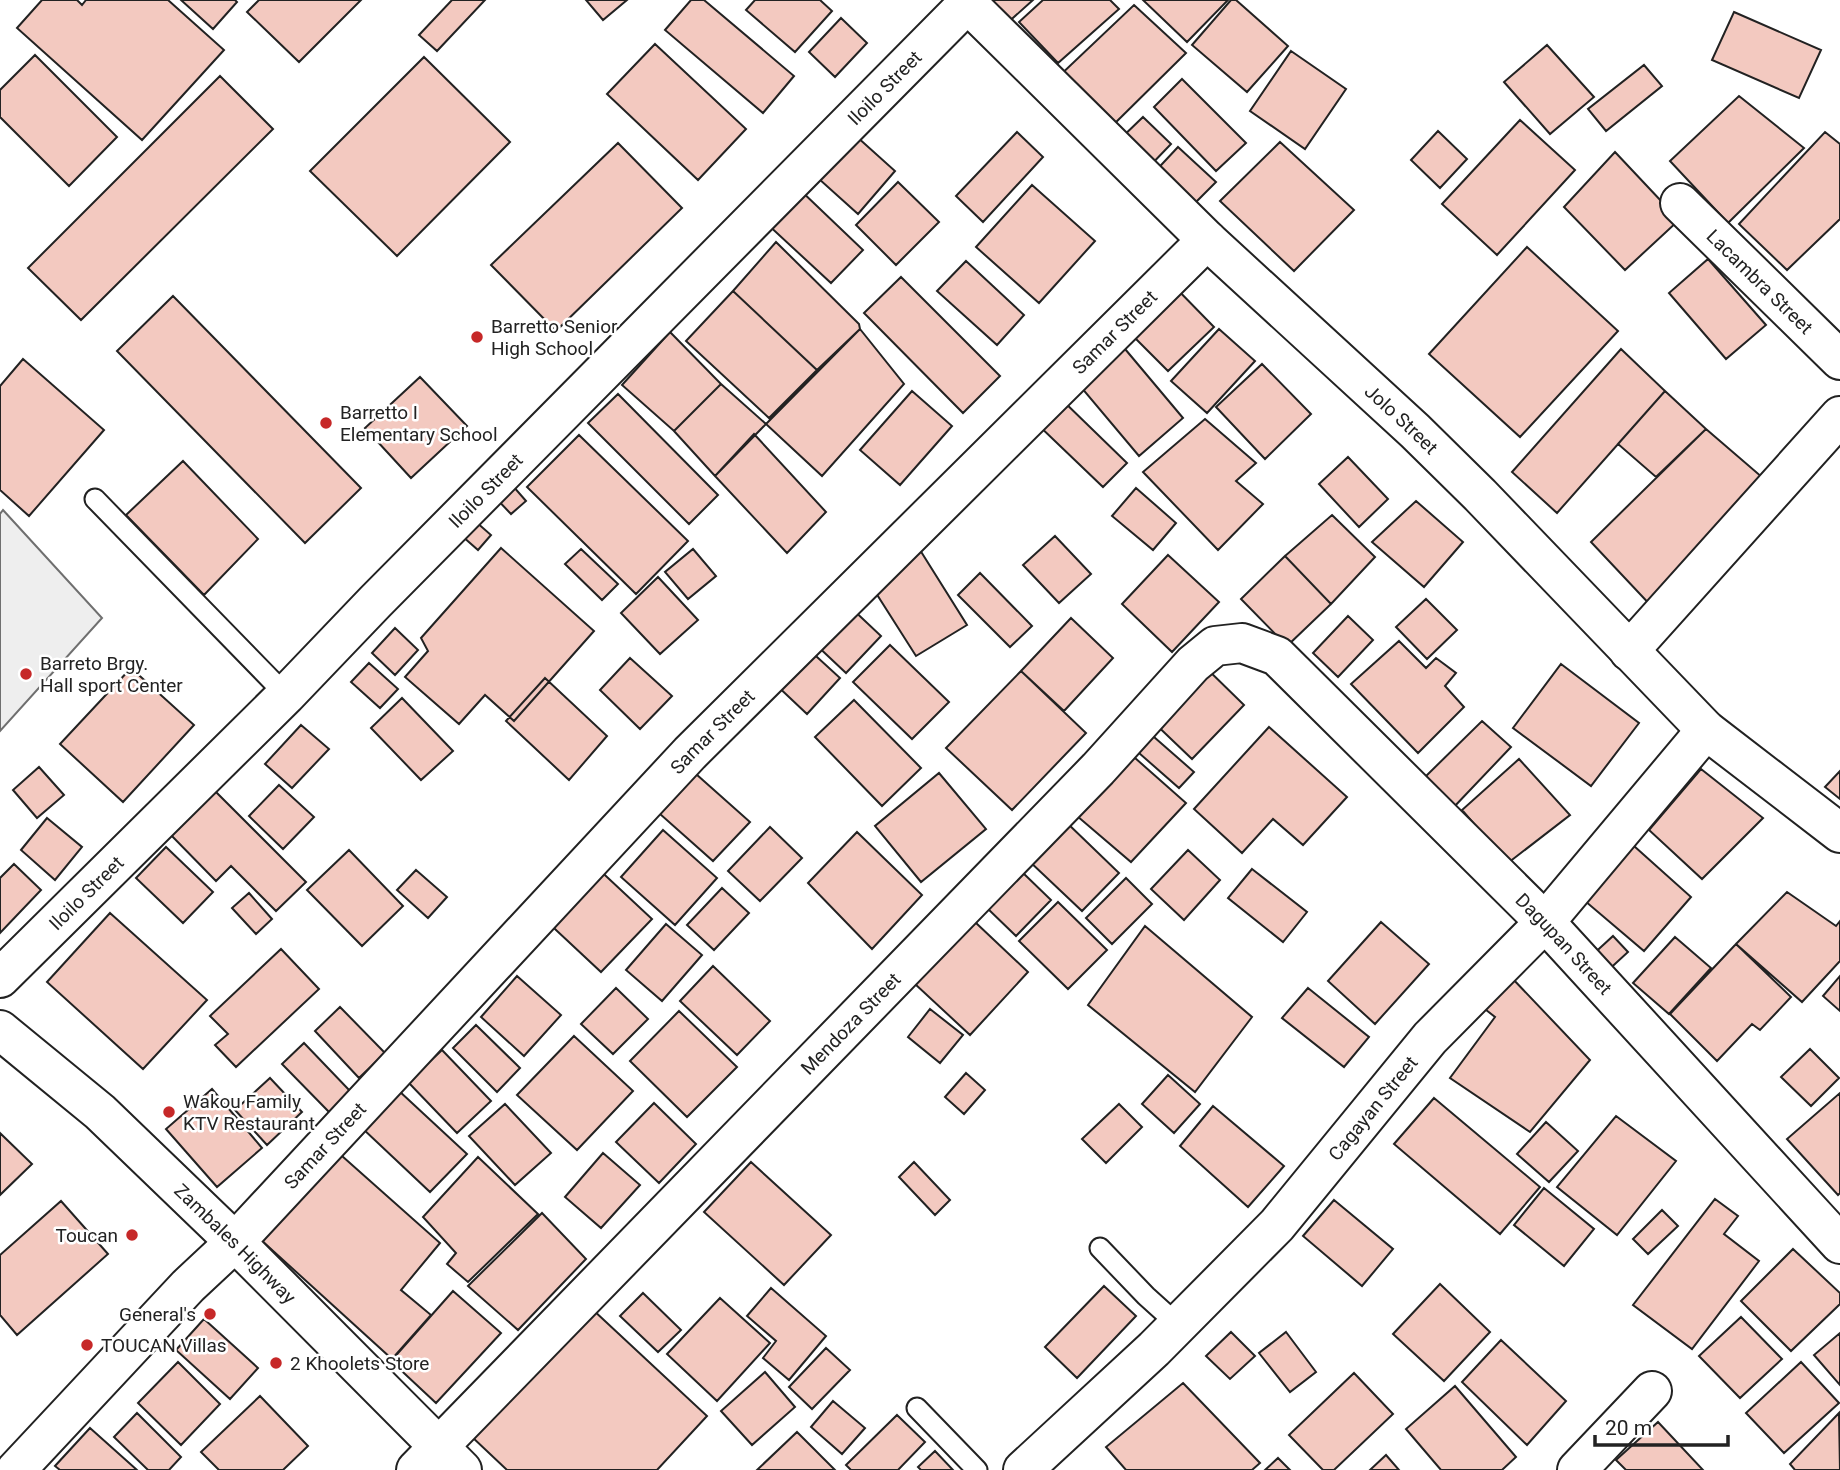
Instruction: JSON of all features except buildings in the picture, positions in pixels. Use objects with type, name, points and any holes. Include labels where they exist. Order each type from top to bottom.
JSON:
[{"type":"street","name":"Jolo Street","points":[[966,1],[1207,240],[1471,485],[1706,730],[1840,833]]},
{"type":"street","name":"Iloilo Street","points":[[0,978],[286,695],[966,1]]},
{"type":"street","name":"Lacambra Street","points":[[1680,203],[1840,360]]},
{"type":"street","name":"Samar Street","points":[[16,1470],[188,1286],[235,1242],[690,753],[1207,240]]},
{"type":"street","points":[[1629,651],[1840,416]]},
{"type":"street","name":"Mendoza Street","points":[[439,1462],[1098,769],[1193,664],[1215,646],[1242,643],[1277,656]]},
{"type":"street","name":"Dagupan Street","points":[[1277,656],[1545,922],[1840,1244]]},
{"type":"street","name":"Cagayan Street","points":[[1023,1470],[1154,1349],[1277,1225],[1430,1038],[1545,922],[1706,730]]},
{"type":"street","name":"Zambales Highway","points":[[0,1030],[100,1112],[235,1242],[439,1462]]},
{"type":"street","points":[[1577,1470],[1652,1391]]},
{"type":"lane","points":[[95,499],[286,695]]},
{"type":"lane","points":[[1100,1248],[1177,1324]]},
{"type":"lane","points":[[917,1408],[977,1470]]},
{"type":"shaded area","name":"Barreto Brgy. Hall sport Center","points":[[3,510],[102,618],[0,731],[0,514]]},
{"type":"place","name":"Barretto Senior High School","points":[[477,337]]},
{"type":"place","name":"Barretto I Elementary School","points":[[326,423]]},
{"type":"place","name":"Barreto Brgy. Hall sport Center","points":[[26,674]]},
{"type":"place","name":"Wakou Family KTV Restaurant","points":[[169,1112]]},
{"type":"place","name":"Toucan","points":[[132,1235]]},
{"type":"place","name":"General's","points":[[210,1314]]},
{"type":"place","name":"TOUCAN Villas","points":[[87,1345]]},
{"type":"place","name":"2 Khoolets Store","points":[[276,1363]]}]
